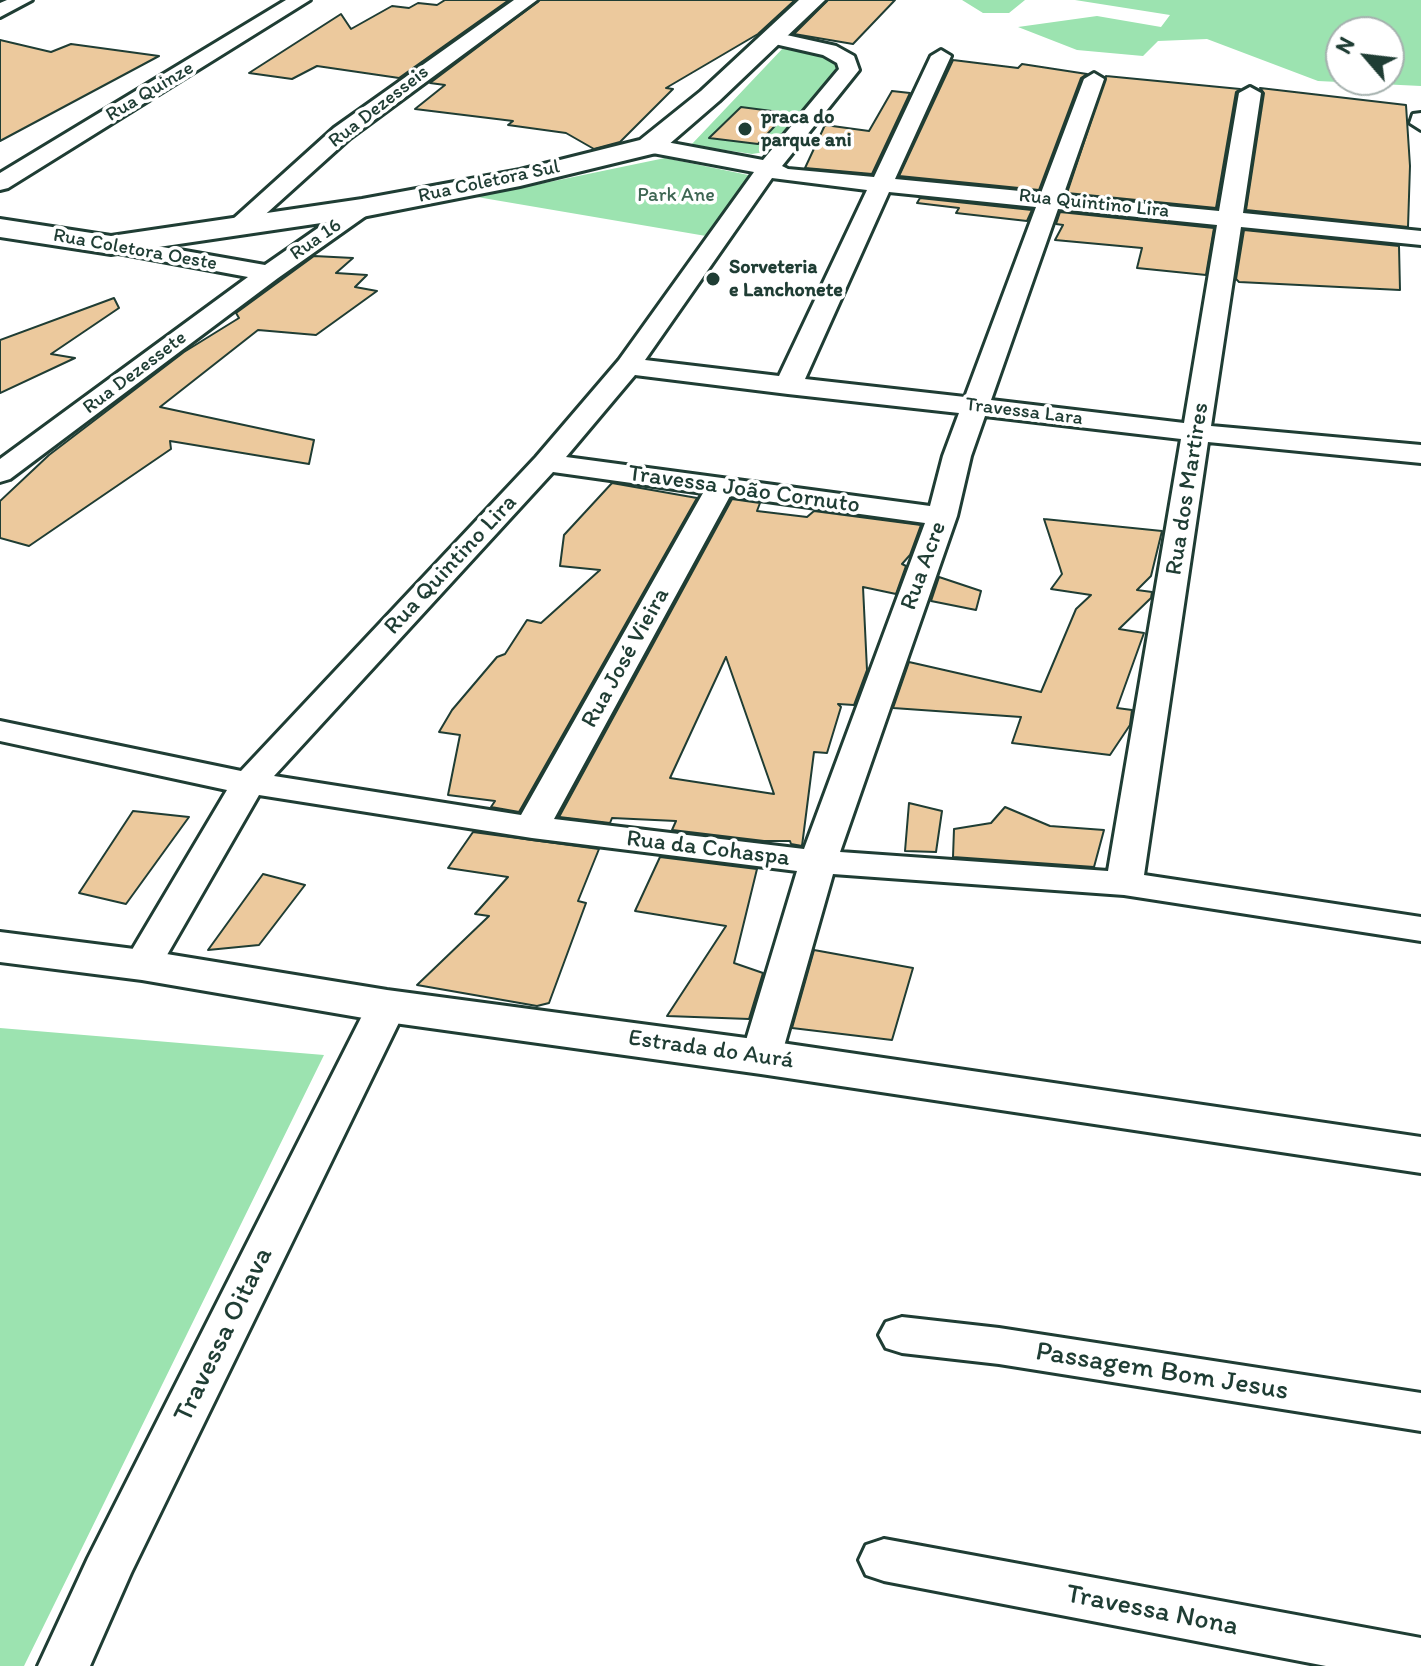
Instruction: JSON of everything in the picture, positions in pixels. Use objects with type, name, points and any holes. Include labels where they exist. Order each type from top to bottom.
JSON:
[{"type":"street","points":[[0,11],[22,0]]},
{"type":"street","name":"Rua Quinze","points":[[0,183],[300,0]]},
{"type":"street","name":"Rua Dezesseis","points":[[240,225],[342,133],[527,0]]},
{"type":"street","name":"Rua Coletora Sul","points":[[111,245],[362,208],[520,178],[650,146],[813,0]]},
{"type":"street","name":"Rua Quintino Lira","points":[[142,965],[248,784],[546,463],[628,366],[768,168],[849,70],[847,60],[829,50],[773,38]]},
{"type":"street","points":[[788,386],[941,56]]},
{"type":"street","name":"Rua Acre","points":[[761,1057],[818,862],[942,516],[957,456],[1094,79]]},
{"type":"street","name":"Rua dos Martires","points":[[1124,884],[1250,93]]},
{"type":"street","name":"Rua Quintino Lira","points":[[650,146],[768,168],[784,175],[1421,238]]},
{"type":"street","name":"Rua 16","points":[[269,273],[362,208]]},
{"type":"street","name":"Rua Coletora Oeste","points":[[0,228],[269,273]]},
{"type":"street","name":"Rua Dezessete","points":[[0,473],[269,273]]},
{"type":"street","name":"Travessa Lara","points":[[628,366],[1197,433],[1421,454]]},
{"type":"street","name":"Travessa João Cornuto","points":[[546,463],[942,516]]},
{"type":"street","name":"Rua José Vieira","points":[[532,827],[720,488]]},
{"type":"street","name":"Rua da Cohaspa","points":[[0,731],[131,762],[248,784],[532,827],[818,862],[1124,884],[1421,929]]},
{"type":"street","name":"Estrada do Aurá","points":[[0,947],[142,965],[387,1006],[761,1057],[1421,1155]]},
{"type":"street","name":"Travessa Oitava","points":[[64,1666],[106,1573],[387,1006]]},
{"type":"street","name":"Passagem Bom Jesus","points":[[902,1335],[999,1346],[1421,1412]]},
{"type":"street","name":"Travessa Nona","points":[[884,1560],[1421,1661]]},
{"type":"green space","points":[[962,0],[1025,0],[1009,13],[983,13]]},
{"type":"green space","points":[[1075,0],[1421,0],[1421,86],[1405,85],[1405,16],[1325,16],[1325,81],[1207,39],[1158,41],[1143,56],[1077,50],[1018,27],[1097,16],[1161,27],[1170,15]]},
{"type":"green space","points":[[784,47],[836,58],[840,67],[771,151],[752,154],[691,145]]},
{"type":"green space","name":"Park Ane","points":[[665,158],[758,177],[706,236],[477,197]]},
{"type":"green space","points":[[0,1028],[324,1055],[24,1666],[0,1666]]},
{"type":"building","points":[[445,0],[509,0],[399,78],[317,66],[292,79],[249,73],[341,14],[351,29],[392,6],[409,8],[418,3],[437,5]]},
{"type":"building","points":[[540,0],[795,0],[758,34],[666,88],[673,89],[620,142],[594,149],[566,133],[508,125],[513,121],[415,109],[445,85],[430,83]]},
{"type":"building","points":[[828,0],[895,0],[853,44],[794,34]]},
{"type":"building","points":[[0,40],[51,52],[71,44],[159,56],[0,141]]},
{"type":"building","points":[[953,60],[1018,68],[1022,64],[1087,74],[1081,78],[1039,190],[899,176]]},
{"type":"building","points":[[1106,76],[1240,89],[1236,92],[1216,208],[1067,193]]},
{"type":"building","points":[[1260,88],[1406,105],[1410,166],[1408,227],[1246,210],[1264,93]]},
{"type":"building","points":[[892,91],[910,93],[872,174],[805,168],[825,125],[869,131]]},
{"type":"building","points":[[741,107],[787,113],[758,144],[709,138]]},
{"type":"building","points":[[920,198],[1032,210],[1027,221],[956,213],[959,208],[917,203]]},
{"type":"building","points":[[1060,212],[1214,228],[1206,275],[1137,268],[1142,248],[1055,240],[1063,225],[1056,224]]},
{"type":"building","points":[[1244,230],[1399,246],[1400,290],[1239,282],[1236,279]]},
{"type":"building","points":[[314,256],[353,258],[336,273],[367,275],[355,287],[377,291],[316,335],[258,330],[160,407],[314,440],[309,464],[170,441],[171,449],[29,546],[0,538],[0,501],[49,455],[184,352],[239,318],[236,313]]},
{"type":"building","points":[[114,298],[119,308],[51,354],[75,358],[0,393],[0,340]]},
{"type":"building","points":[[612,483],[697,498],[519,812],[491,807],[495,801],[448,795],[460,735],[439,732],[452,710],[497,657],[505,654],[527,620],[541,623],[600,570],[560,566],[564,535]]},
{"type":"building","points":[[732,499],[760,503],[757,511],[807,517],[814,511],[921,525],[910,555],[902,564],[906,566],[896,594],[863,587],[867,670],[854,705],[838,704],[841,707],[827,753],[814,752],[802,846],[790,841],[764,841],[672,830],[676,821],[612,818],[610,823],[559,817]],"holes":[[[726,657],[774,794],[670,778]]]},
{"type":"building","points":[[1044,519],[1162,531],[1151,576],[1137,590],[1152,592],[1151,598],[1119,629],[1144,633],[1117,708],[1132,710],[1130,725],[1110,755],[1012,743],[1021,717],[893,708],[909,662],[1041,692],[1076,609],[1091,595],[1051,589],[1062,574]]},
{"type":"building","points":[[939,577],[981,591],[976,610],[931,601]]},
{"type":"building","points":[[909,803],[942,811],[936,852],[905,851]]},
{"type":"building","points":[[1005,807],[1050,826],[1104,830],[1094,867],[953,857],[954,829],[991,823]]},
{"type":"building","points":[[133,811],[189,817],[126,904],[79,893]]},
{"type":"building","points":[[473,832],[599,849],[578,901],[586,903],[549,1003],[537,1006],[417,985],[489,916],[475,914],[508,877],[448,868]]},
{"type":"building","points":[[660,857],[757,869],[734,963],[763,973],[749,1019],[667,1016],[726,926],[635,911]]},
{"type":"building","points":[[263,874],[305,885],[259,945],[208,950]]},
{"type":"building","points":[[814,950],[913,968],[892,1040],[792,1028]]},
{"type":"place","name":"praca do parque ani","points":[[745,129]]},
{"type":"place","name":"Sorveteria e Lanchonete","points":[[713,279]]}]
